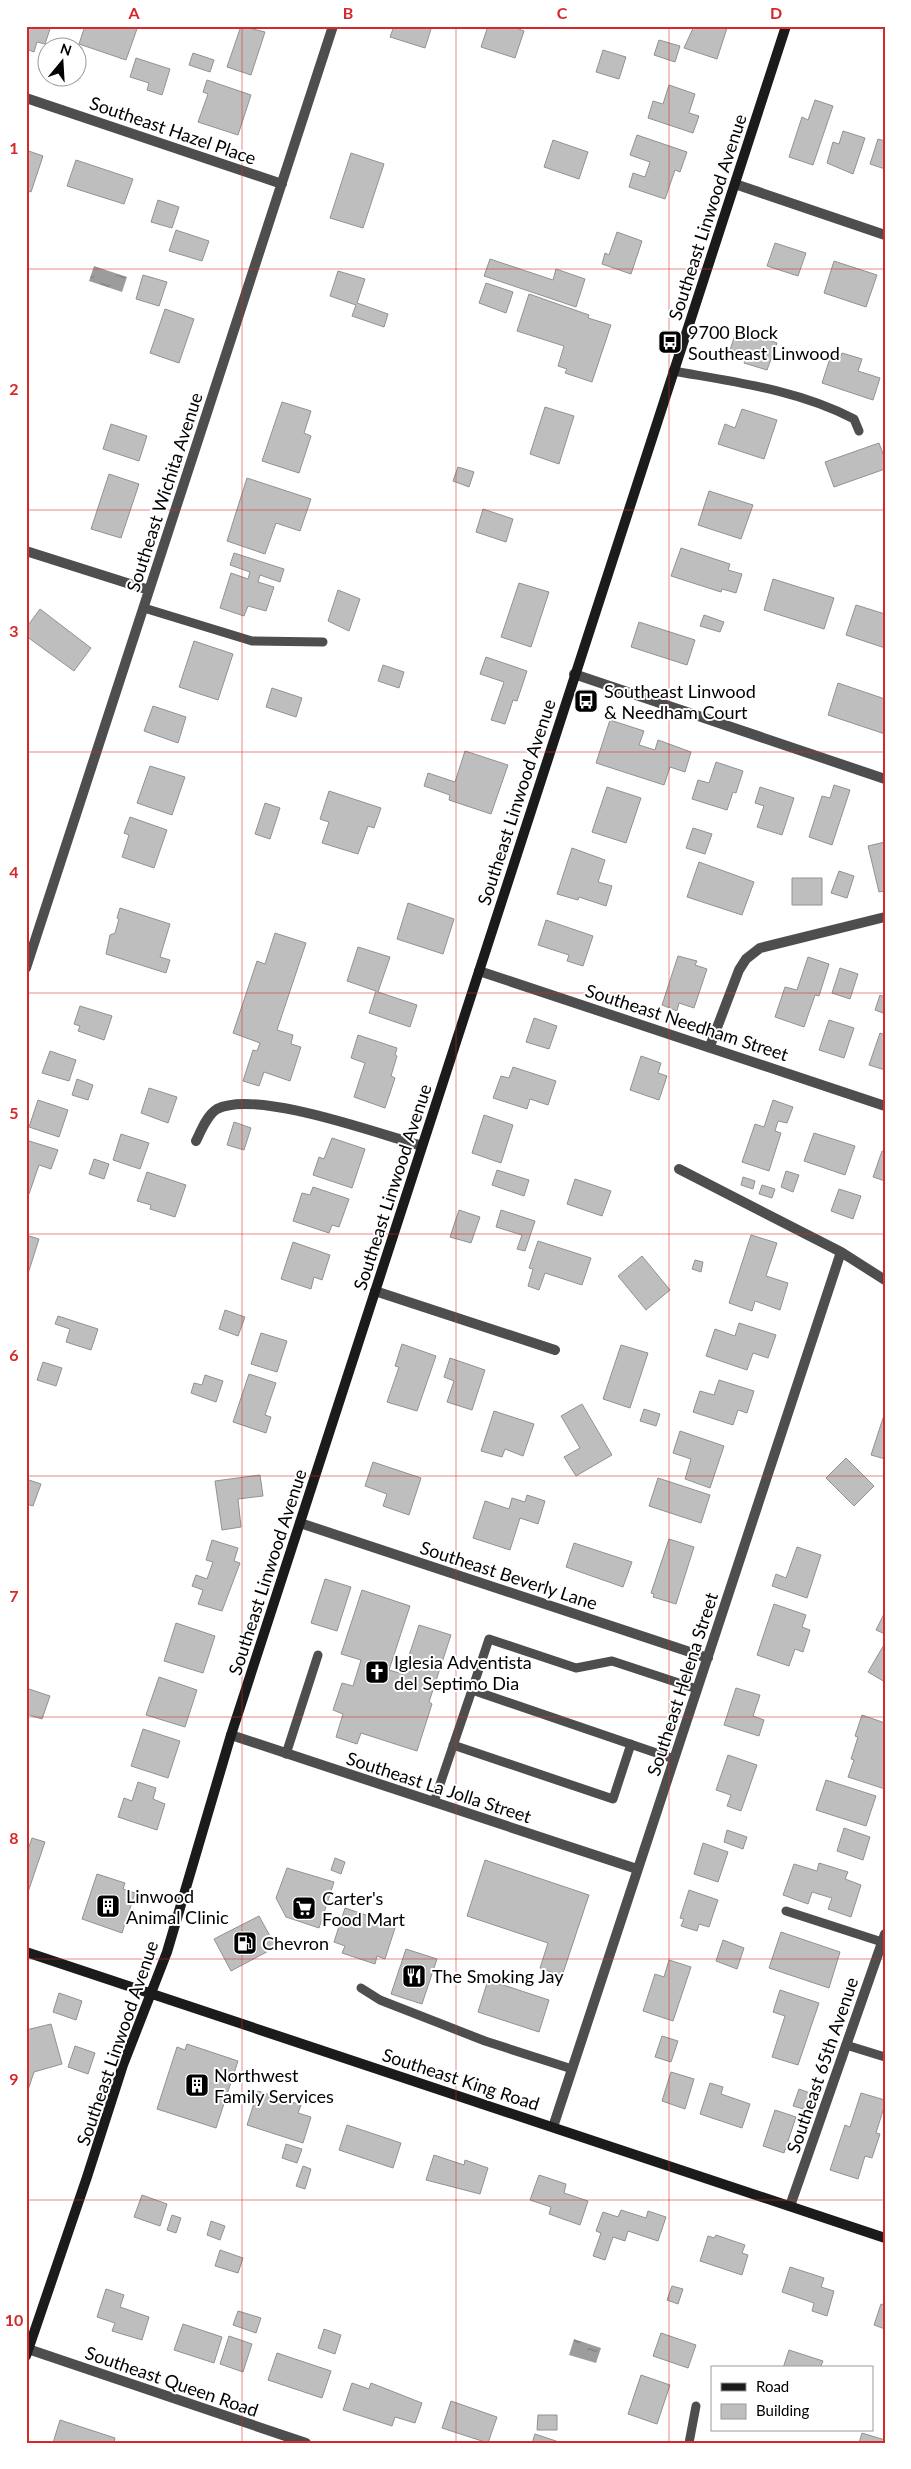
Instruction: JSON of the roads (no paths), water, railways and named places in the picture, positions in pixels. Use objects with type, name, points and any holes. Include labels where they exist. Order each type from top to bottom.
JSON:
[{"type":"main road","name":"Southeast Linwood Avenue","points":[[27,2353],[123,2065],[167,1952],[231,1735],[786,26]]},
{"type":"main road","name":"Southeast King Road","points":[[26,1952],[885,2238]]},
{"type":"street","name":"Southeast Wichita Avenue","points":[[26,968],[333,26]]},
{"type":"street","name":"Southeast Hazel Place","points":[[26,98],[282,184]]},
{"type":"street","points":[[735,184],[885,235]]},
{"type":"street","points":[[26,551],[149,590]]},
{"type":"street","points":[[574,674],[885,779]]},
{"type":"street","points":[[710,1046],[739,970],[746,959],[760,948],[885,917]]},
{"type":"street","name":"Southeast Needham Street","points":[[479,971],[710,1046],[885,1106]]},
{"type":"street","points":[[196,1141],[215,1110],[228,1104],[245,1104],[310,1114],[422,1146]]},
{"type":"street","points":[[679,1169],[840,1252],[885,1280]]},
{"type":"street","name":"Southeast Helena Street","points":[[553,2127],[840,1252]]},
{"type":"street","points":[[375,1291],[555,1350]]},
{"type":"street","name":"Southeast Beverly Lane","points":[[300,1523],[708,1658]]},
{"type":"street","name":"Southeast La Jolla Street","points":[[231,1735],[637,1869]]},
{"type":"street","name":"Southeast 65th Avenue","points":[[790,2206],[883,1938]]},
{"type":"street","name":"Southeast Queen Road","points":[[27,2353],[306,2443]]},
{"type":"lane","points":[[673,371],[747,384],[816,401],[854,420],[859,431]]},
{"type":"lane","points":[[144,608],[252,641],[323,642]]},
{"type":"lane","points":[[434,1802],[489,1639],[576,1668],[612,1661],[697,1689]]},
{"type":"lane","points":[[286,1754],[318,1655]]},
{"type":"lane","points":[[472,1690],[674,1759]]},
{"type":"lane","points":[[453,1745],[613,1799],[631,1744]]},
{"type":"lane","points":[[786,1911],[883,1938]]},
{"type":"lane","points":[[361,1988],[380,2000],[485,2041],[572,2068]]},
{"type":"lane","points":[[846,2045],[885,2057]]},
{"type":"lane","points":[[689,2443],[696,2406]]},
{"type":"water","points":[[94,266],[127,277],[122,292],[89,281]]},
{"type":"water","points":[[574,2339],[601,2348],[596,2363],[569,2355]]},
{"type":"place","name":"9700 Block Southeast Linwood","points":[[670,342]]},
{"type":"place","name":"Southeast Linwood & Needham Court","points":[[586,701]]},
{"type":"place","name":"Iglesia Adventista del Septimo Dia","points":[[377,1672]]},
{"type":"place","name":"Linwood Animal Clinic","points":[[108,1906]]},
{"type":"place","name":"Carter's Food Mart","points":[[304,1908]]},
{"type":"place","name":"Chevron","points":[[245,1943]]},
{"type":"place","name":"The Smoking Jay","points":[[414,1976]]},
{"type":"place","name":"Northwest Family Services","points":[[197,2085]]}]
